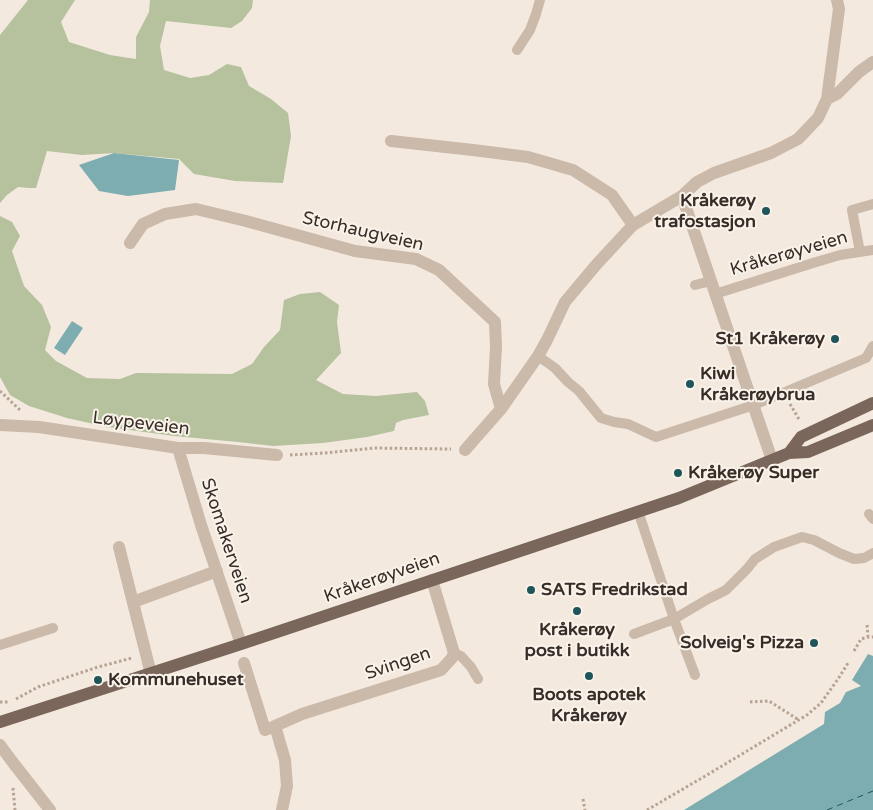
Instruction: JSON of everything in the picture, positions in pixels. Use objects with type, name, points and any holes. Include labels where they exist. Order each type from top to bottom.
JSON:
[{"type":"main road","name":"Kråkerøyveien","points":[[0,722],[242,644],[679,498],[789,452],[801,438],[873,403]]},
{"type":"main road","name":"Kråkerøyveien","points":[[789,452],[808,452],[873,425]]},
{"type":"street","points":[[465,450],[501,409],[538,356],[565,302],[633,225],[682,196],[697,182],[714,173],[770,153],[798,140],[818,118],[827,99],[839,9],[837,0]]},
{"type":"street","points":[[827,99],[837,94],[859,72],[873,62]]},
{"type":"street","points":[[391,141],[528,157],[573,170],[612,195],[633,225]]},
{"type":"street","name":"Kråkerøyveien","points":[[682,196],[772,460]]},
{"type":"street","name":"Storhaugveien","points":[[130,243],[143,224],[165,214],[196,209],[354,251],[416,259],[439,270],[495,322],[494,384],[501,409]]},
{"type":"street","name":"Løypeveien","points":[[0,425],[39,427],[178,448],[204,448],[277,455]]},
{"type":"street","name":"Skomakerveien","points":[[178,448],[201,525],[242,644]]},
{"type":"street","points":[[119,547],[151,674]]},
{"type":"street","points":[[133,602],[217,571]]},
{"type":"street","name":"Svingen","points":[[275,726],[302,714],[441,670],[452,658],[454,647],[432,580]]},
{"type":"street","points":[[244,663],[264,730],[275,726],[284,760],[287,786],[282,810]]},
{"type":"street","points":[[0,745],[50,810]]},
{"type":"lane","points":[[517,50],[530,30],[540,0]]},
{"type":"lane","points":[[860,252],[852,210],[873,204]]},
{"type":"lane","name":"Kråkerøyveien","points":[[715,294],[840,255],[873,250]]},
{"type":"lane","points":[[696,285],[711,281]]},
{"type":"lane","points":[[538,356],[555,368],[579,391],[601,418],[628,424],[656,437],[754,405],[866,358],[873,346]]},
{"type":"lane","points":[[638,511],[695,675]]},
{"type":"lane","points":[[634,634],[674,619],[726,590],[755,559],[774,547],[802,537],[814,540],[839,553],[854,558],[864,558],[873,552]]},
{"type":"lane","points":[[0,645],[53,628]]},
{"type":"lane","points":[[454,653],[461,656],[471,667],[478,679]]},
{"type":"path","points":[[785,392],[789,403],[804,427]]},
{"type":"path","points":[[277,455],[374,448],[465,450]]},
{"type":"path","points":[[868,624],[868,637]]},
{"type":"path","points":[[854,651],[861,639],[873,637]]},
{"type":"path","points":[[0,702],[15,700],[38,687],[98,667],[138,657]]},
{"type":"path","points":[[647,810],[799,720],[821,703],[848,664]]},
{"type":"path","points":[[750,702],[769,701],[799,720]]},
{"type":"path","points":[[583,799],[585,810]]},
{"type":"green space","points":[[28,0],[75,0],[61,22],[69,42],[110,55],[136,59],[136,37],[149,12],[150,0],[253,0],[252,8],[242,21],[231,28],[166,21],[160,46],[164,70],[190,78],[209,75],[227,64],[241,67],[249,86],[271,99],[288,113],[291,136],[283,183],[235,181],[194,174],[179,159],[114,153],[82,155],[47,151],[36,188],[18,187],[0,203],[0,35]]},
{"type":"green space","points":[[0,216],[12,222],[20,236],[12,251],[24,286],[42,305],[51,327],[45,350],[56,361],[87,378],[120,379],[136,373],[232,374],[252,364],[264,347],[280,330],[284,300],[300,294],[320,292],[339,305],[337,322],[341,353],[316,380],[343,394],[376,396],[417,392],[425,401],[429,415],[403,420],[396,423],[394,431],[367,437],[323,443],[273,446],[107,427],[67,418],[29,406],[10,395],[0,377]]},
{"type":"water","points":[[114,153],[179,160],[175,190],[128,196],[99,191],[79,165]]},
{"type":"water","points":[[72,321],[83,328],[65,355],[54,348]]},
{"type":"water","points":[[868,654],[873,656],[873,810],[684,810],[824,724],[825,712],[840,703],[846,692],[861,686],[852,680]]},
{"type":"ferry route","points":[[827,810],[873,791]]},
{"type":"place","name":"Kråkerøy trafostasjon","points":[[766,211]]},
{"type":"place","name":"St1 Kråkerøy","points":[[835,339]]},
{"type":"place","name":"Kiwi Kråkerøybrua","points":[[690,384]]},
{"type":"place","name":"Kråkerøy Super","points":[[678,473]]},
{"type":"place","name":"SATS Fredrikstad","points":[[531,590]]},
{"type":"place","name":"Kråkerøy post i butikk","points":[[577,611]]},
{"type":"place","name":"Solveig's Pizza","points":[[814,643]]},
{"type":"place","name":"Boots apotek Kråkerøy","points":[[589,676]]},
{"type":"place","name":"Kommunehuset","points":[[98,680]]}]
